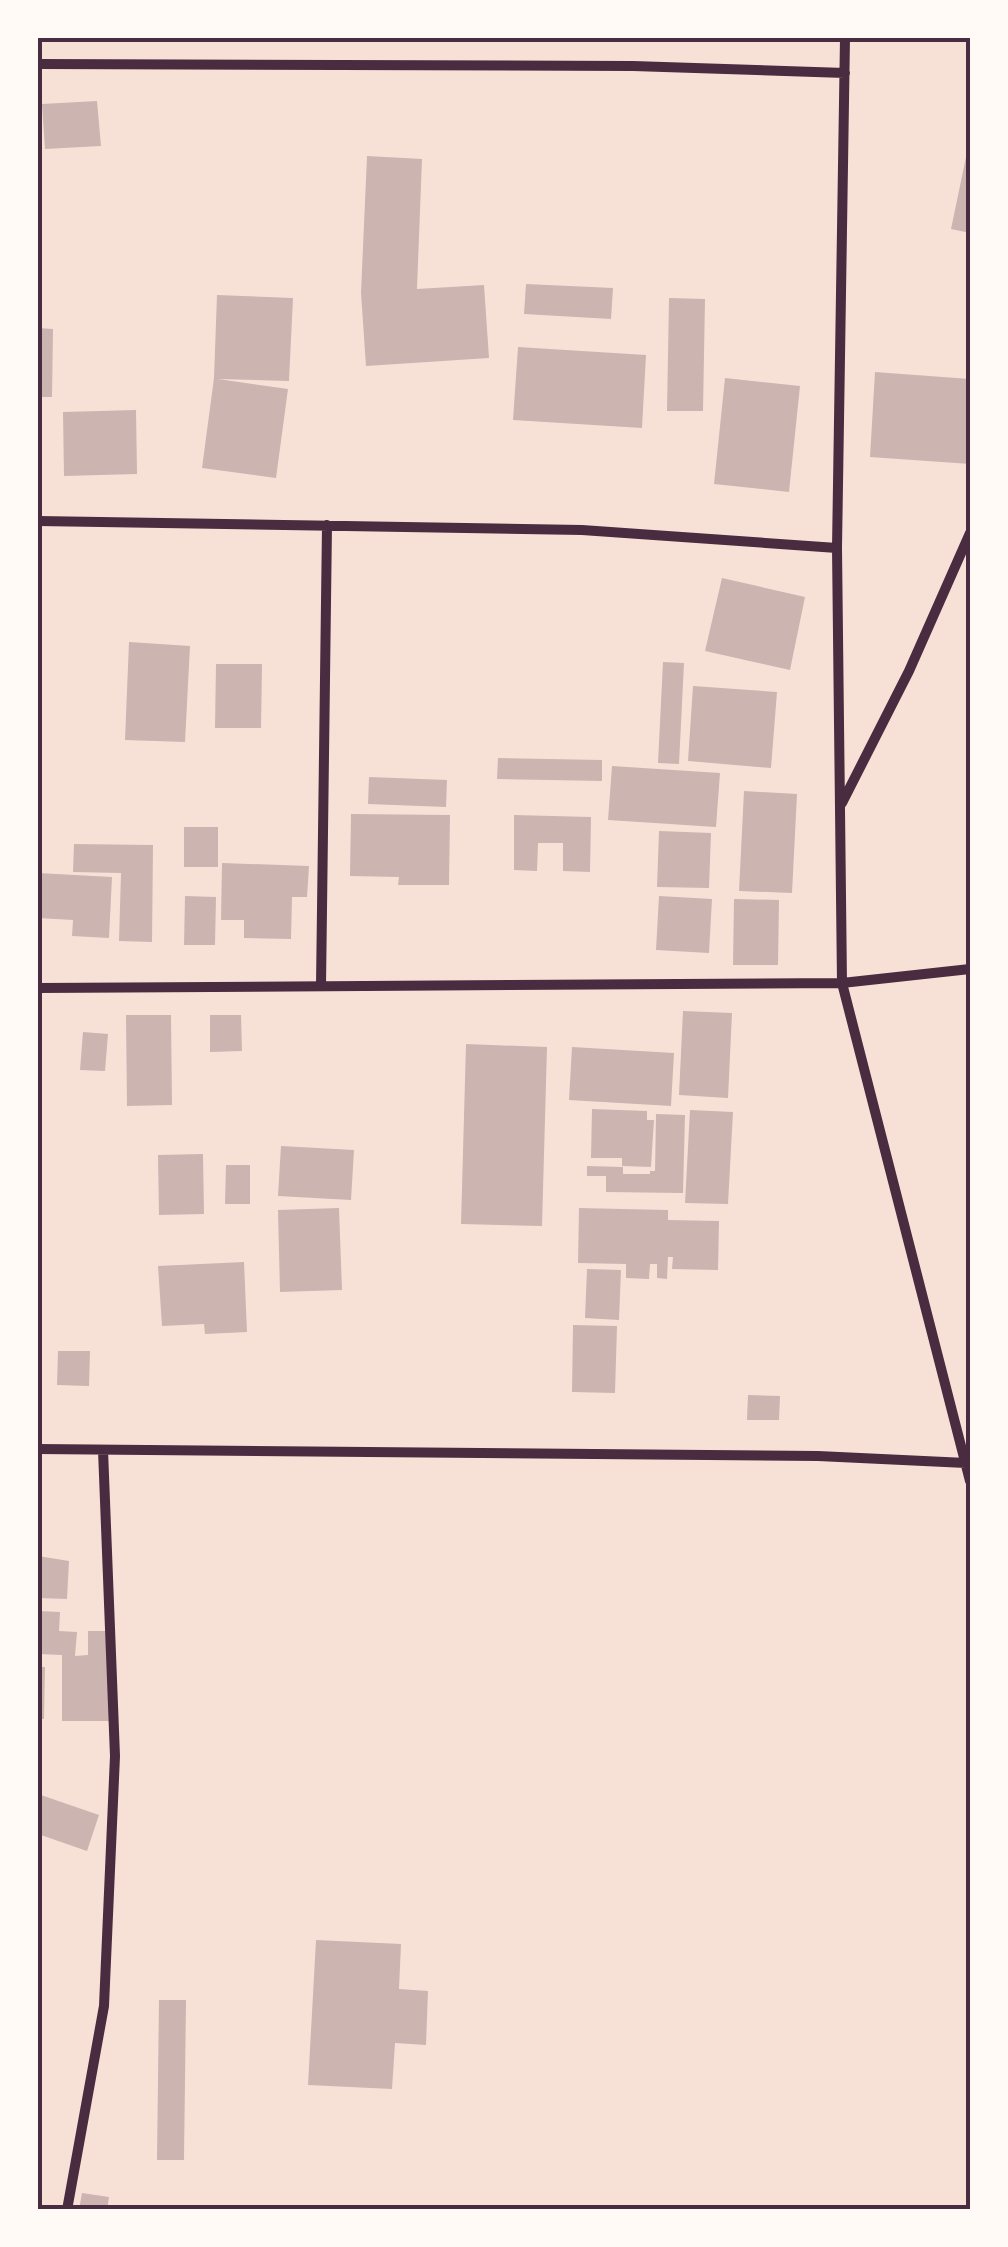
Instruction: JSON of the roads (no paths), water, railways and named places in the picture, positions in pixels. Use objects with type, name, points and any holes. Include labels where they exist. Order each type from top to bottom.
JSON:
[{"type":"street","points":[[845,38],[837,548],[842,984],[970,1481]]},
{"type":"street","points":[[38,64],[593,66],[844,73]]},
{"type":"street","points":[[38,521],[582,530],[837,548]]},
{"type":"street","points":[[321,986],[328,525]]},
{"type":"street","points":[[839,808],[908,671],[970,533]]},
{"type":"street","points":[[38,988],[842,984],[970,969]]},
{"type":"street","points":[[38,1449],[818,1456],[966,1463]]},
{"type":"street","points":[[67,2210],[104,2006],[116,1756],[103,1450]]}]
